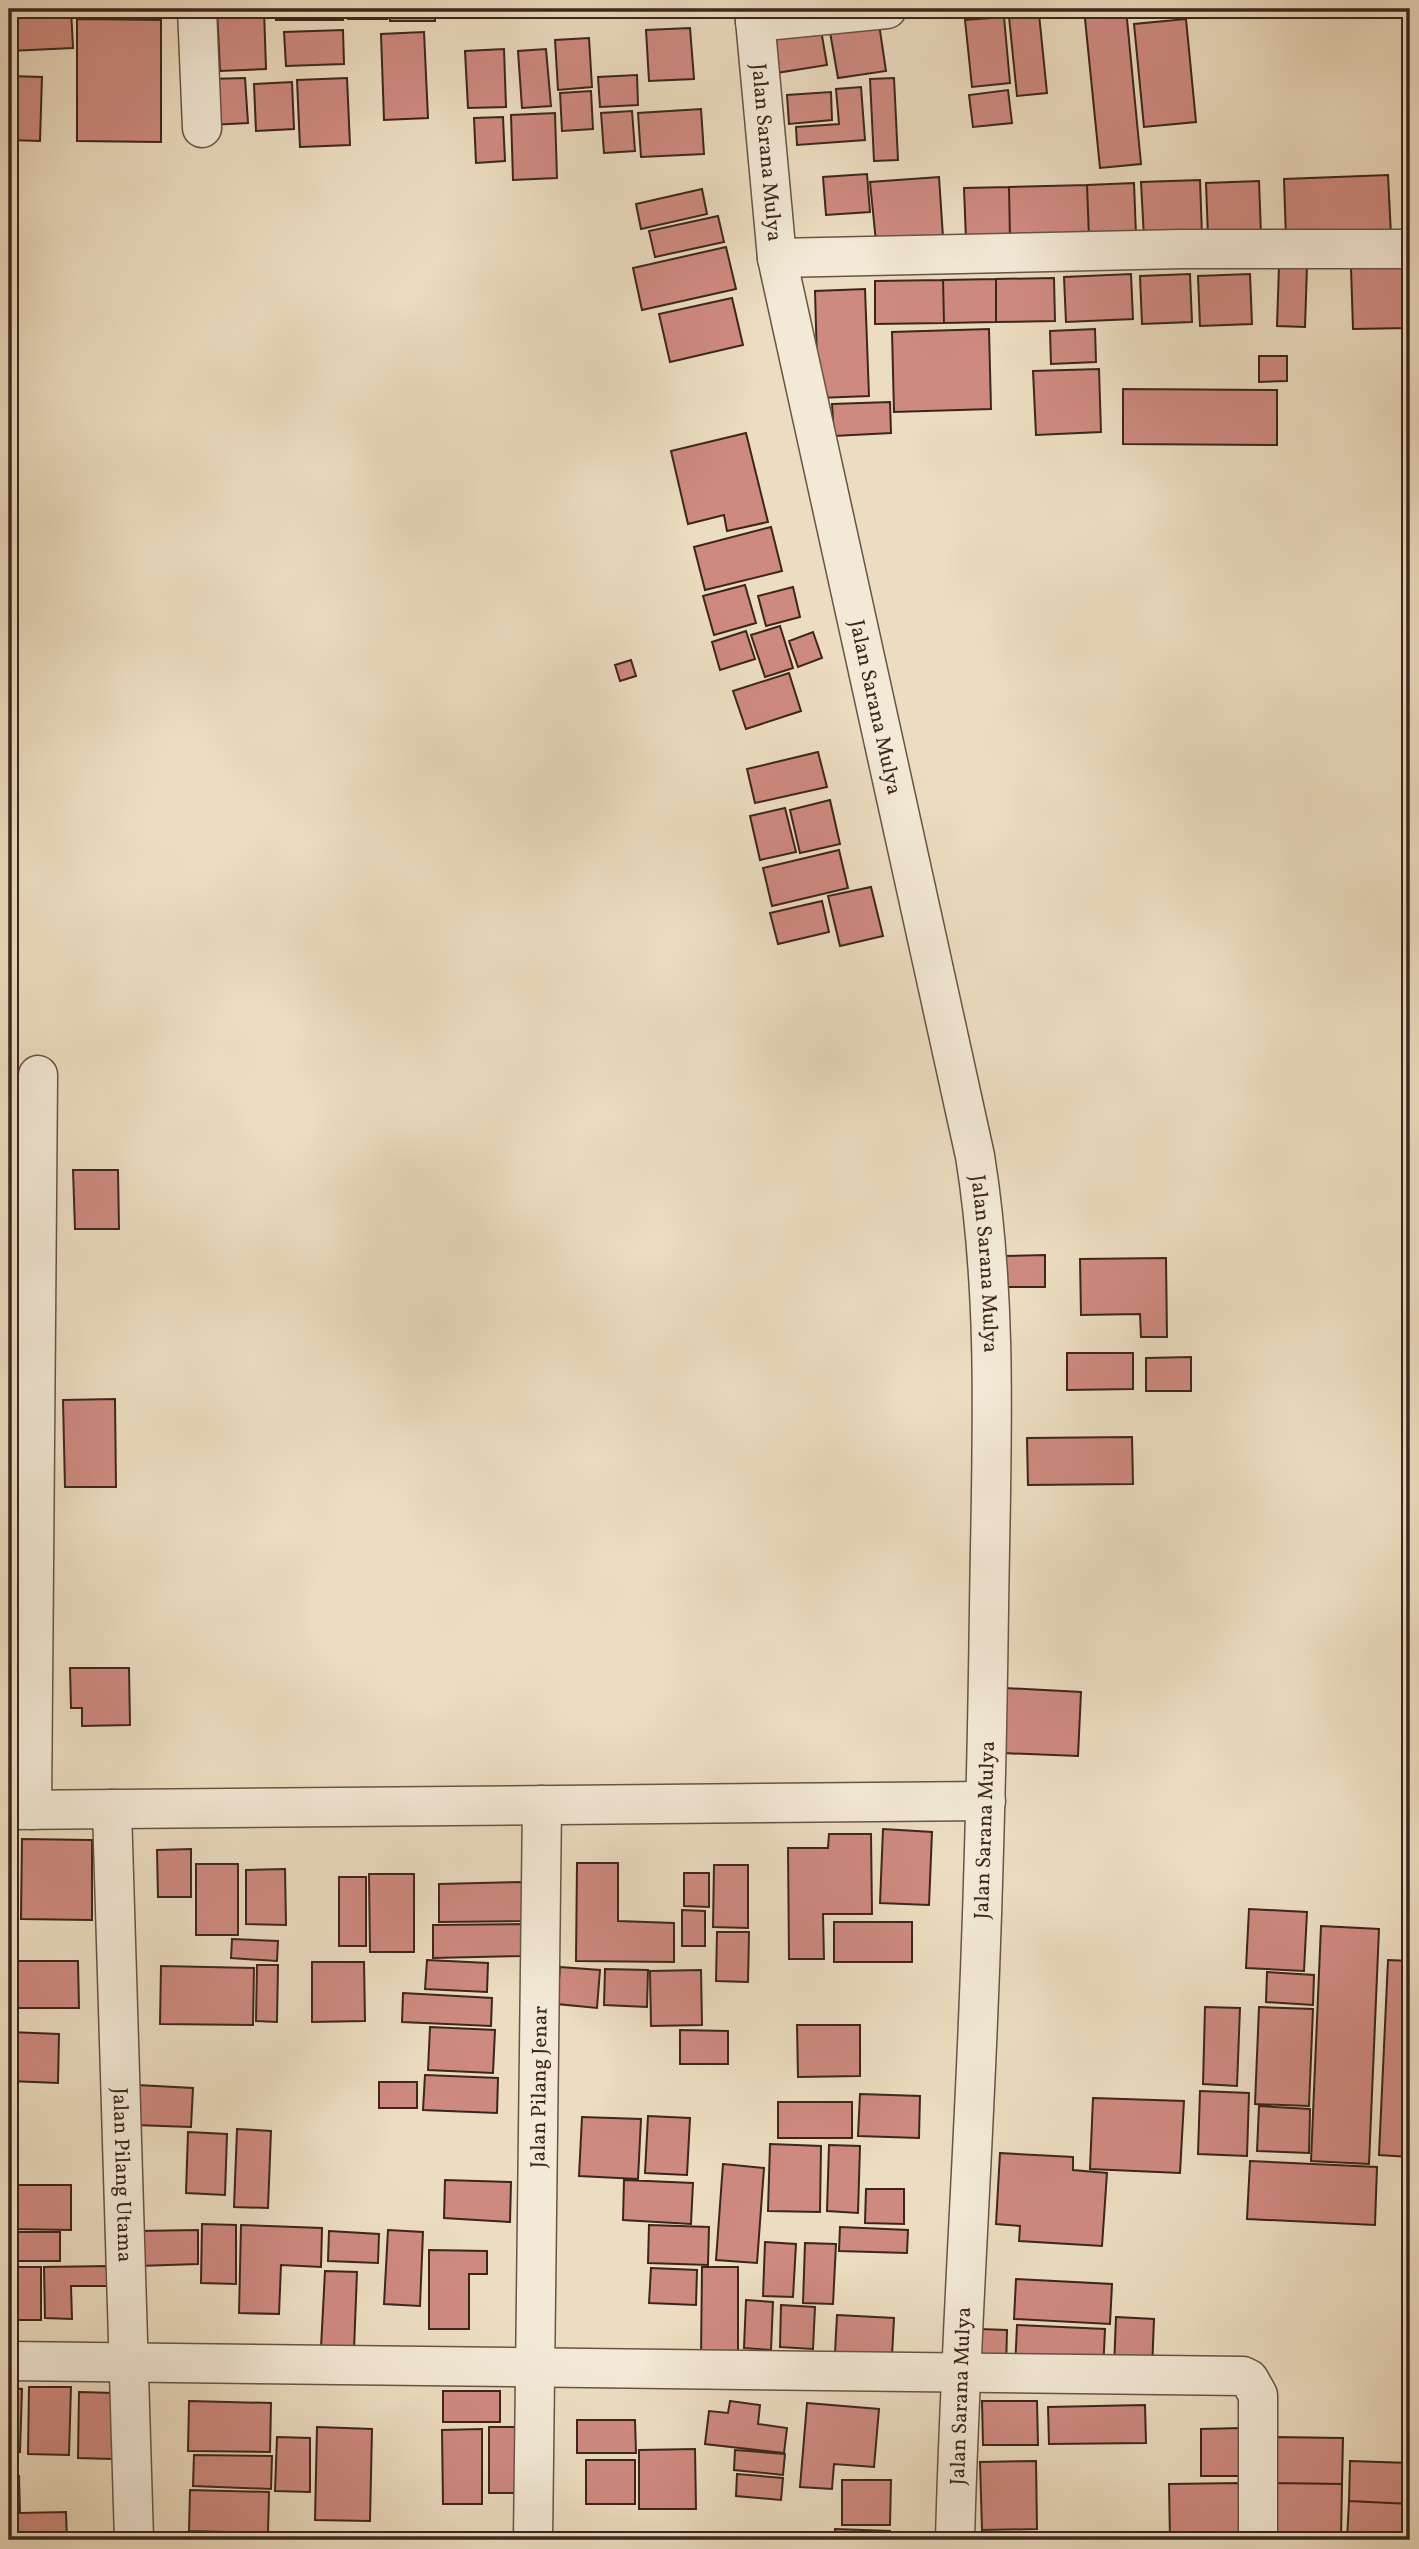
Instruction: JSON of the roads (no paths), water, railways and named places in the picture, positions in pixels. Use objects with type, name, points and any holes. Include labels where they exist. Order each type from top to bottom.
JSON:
[{"type":"street","points":[[197,9],[202,128]]},
{"type":"street","points":[[754,15],[887,9]]},
{"type":"street","name":"Jalan Sarana Mulya","points":[[754,15],[777,258],[980,1184],[990,1301],[986,1801],[976,2069],[959,2374],[955,2540]]},
{"type":"street","points":[[777,258],[1182,249],[1410,249]]},
{"type":"street","points":[[38,1075],[20,1810],[986,1801]]},
{"type":"street","name":"Jalan Pilang Jenar","points":[[533,2540],[542,1804]]},
{"type":"street","name":"Jalan Pilang Utama","points":[[113,1809],[134,2540]]},
{"type":"street","points":[[9,2361],[1243,2376],[1250,2379],[1258,2395],[1258,2540]]}]
